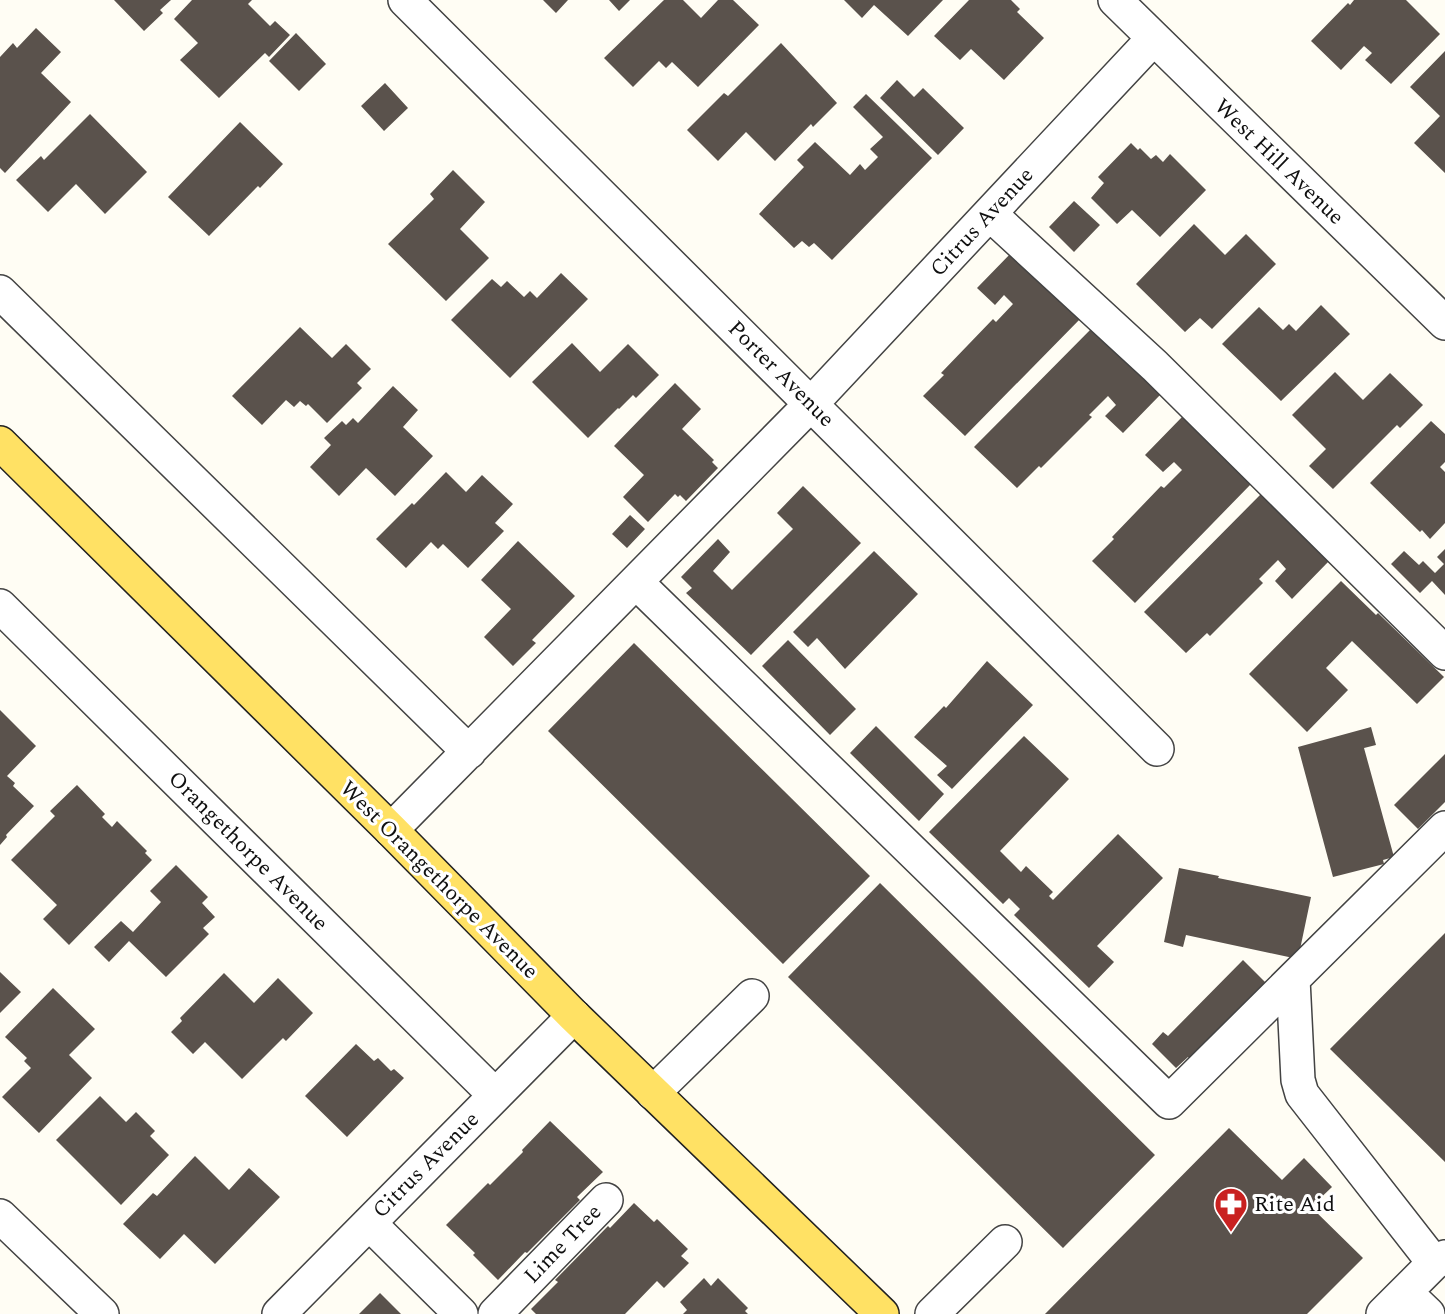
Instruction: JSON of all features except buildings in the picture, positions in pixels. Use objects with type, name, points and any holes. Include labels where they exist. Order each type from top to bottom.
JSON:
[{"type":"main road","name":"West Orangethorpe Avenue","points":[[0,442],[391,830],[574,1016],[882,1314]]},
{"type":"street","name":"Porter Avenue","points":[[405,0],[1157,749]]},
{"type":"street","name":"West Hill Avenue","points":[[1128,4],[1153,39],[1445,323]]},
{"type":"street","name":"Citrus Avenue","points":[[391,830],[811,404],[1153,39]]},
{"type":"street","points":[[990,214],[1155,366],[1445,653]]},
{"type":"street","points":[[0,292],[469,752]]},
{"type":"street","points":[[636,582],[1169,1102],[1445,828]]},
{"type":"street","name":"Orangethorpe Avenue","points":[[0,606],[495,1095]]},
{"type":"street","points":[[1293,979],[1298,1080],[1302,1094],[1439,1260],[1394,1303],[1428,1314]]},
{"type":"street","points":[[653,1093],[752,996]]},
{"type":"street","name":"Citrus Avenue","points":[[279,1314],[574,1016]]},
{"type":"street","name":"Lime Tree","points":[[495,1314],[606,1200]]},
{"type":"street","points":[[0,1216],[102,1314]]},
{"type":"street","points":[[369,1223],[461,1314]]},
{"type":"street","points":[[932,1314],[1005,1242]]},
{"type":"place","name":"Rite Aid","points":[[1231,1233]]}]
